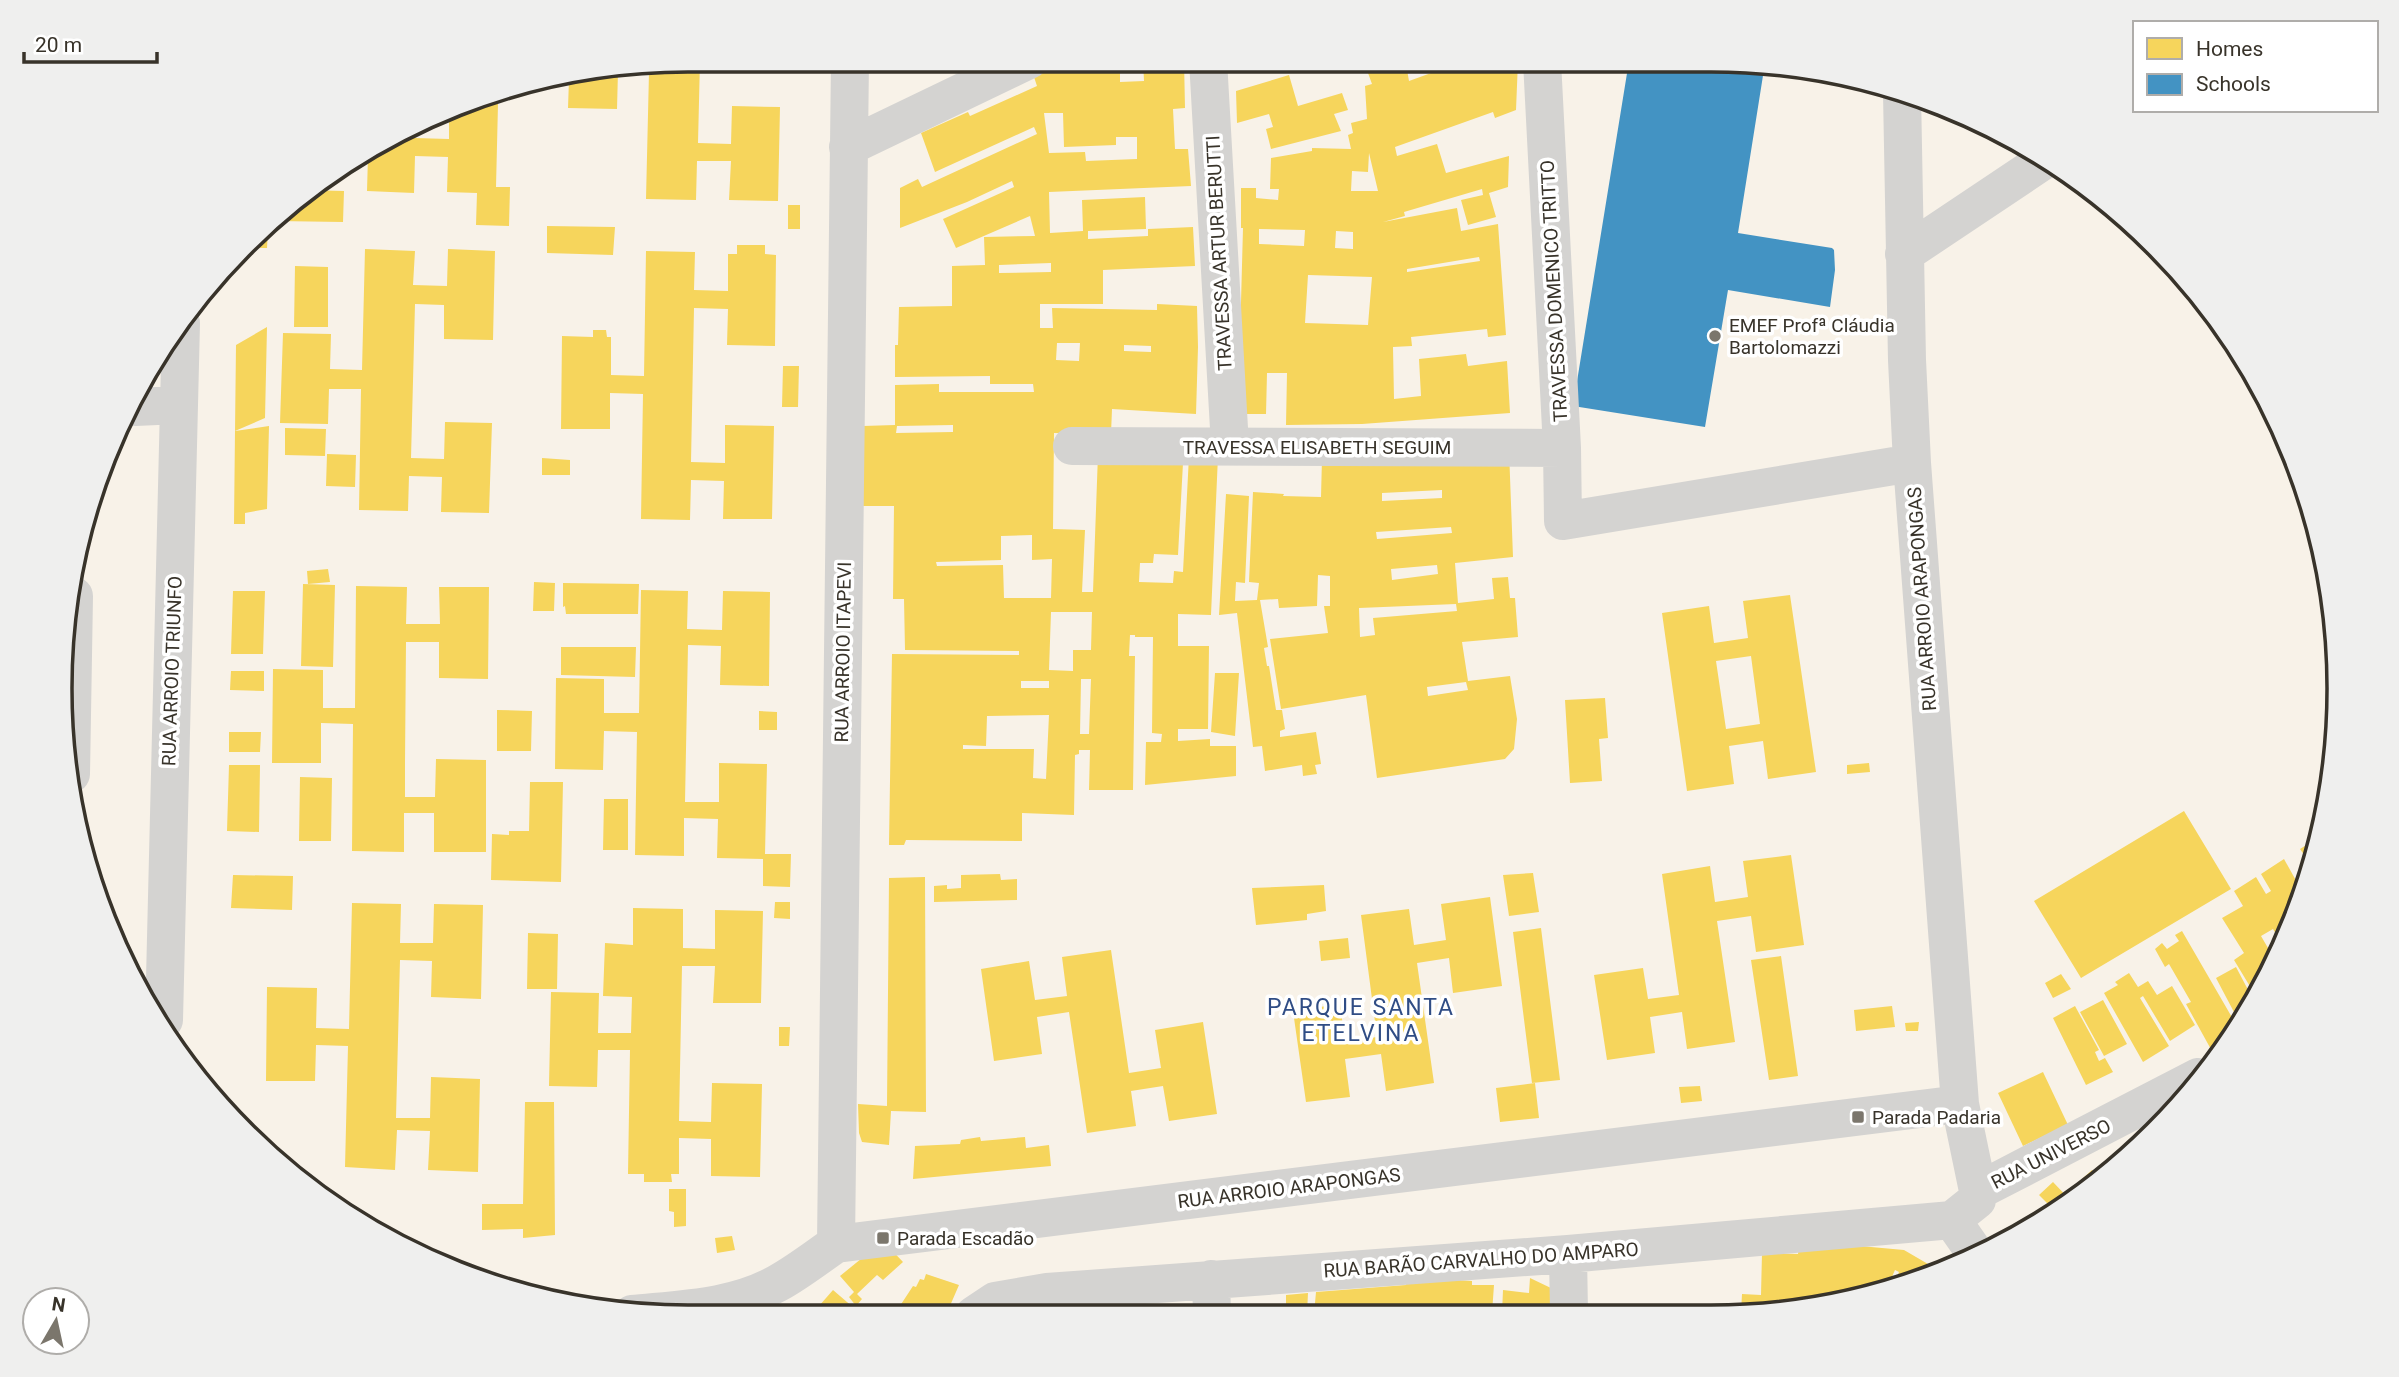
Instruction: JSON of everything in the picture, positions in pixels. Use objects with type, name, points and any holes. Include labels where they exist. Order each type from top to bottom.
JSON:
[{"type":"street","name":"RUA ARROIO ITAPEVI","points":[[836,1244],[850,72]]},
{"type":"street","points":[[848,147],[1004,72]]},
{"type":"street","name":"TRAVESSA ARTUR BERUTTI","points":[[1209,72],[1230,446]]},
{"type":"street","name":"TRAVESSA DOMENICO TRITTO","points":[[1543,72],[1562,448],[1563,522],[1912,463]]},
{"type":"street","name":"RUA ARROIO ARAPONGAS","points":[[1902,102],[1904,254],[1912,463],[1960,1104],[1978,1191]]},
{"type":"street","points":[[1904,254],[2037,165]]},
{"type":"street","name":"RUA ARROIO TRIUNFO","points":[[158,1002],[181,339]]},
{"type":"street","points":[[140,407],[179,405]]},
{"type":"street","name":"TRAVESSA ELISABETH SEGUIM","points":[[1072,446],[1562,448]]},
{"type":"street","points":[[72,699],[73,647]]},
{"type":"street","name":"RUA UNIVERSO","points":[[1978,1191],[2182,1085]]},
{"type":"street","name":"RUA ARROIO ARAPONGAS","points":[[711,1305],[744,1298],[777,1284],[836,1244],[1960,1104]]},
{"type":"street","points":[[1971,1247],[1952,1220],[1977,1200],[1978,1191]]},
{"type":"street","name":"RUA BARÃO CARVALHO DO AMPARO","points":[[989,1305],[995,1301],[1047,1292],[1212,1297],[1568,1254],[1952,1220]]},
{"type":"street","points":[[1568,1254],[1569,1305]]},
{"type":"building: Homes","points":[[700,72],[698,143],[731,144],[732,106],[780,107],[778,201],[729,200],[731,161],[697,161],[696,200],[646,199],[649,73]]},
{"type":"building: Homes","points":[[1037,72],[1120,72],[1120,82],[1144,81],[1144,72],[1184,72],[1185,108],[1173,109],[1175,149],[1188,149],[1191,186],[1049,192],[1050,233],[1083,231],[1082,200],[1145,197],[1146,229],[1088,231],[1088,239],[1148,236],[1148,229],[1193,227],[1195,266],[1103,270],[1103,304],[1040,304],[1040,328],[1053,328],[1052,308],[1157,310],[1157,304],[1197,306],[1196,414],[1112,409],[1111,434],[1054,433],[1053,529],[1085,530],[1082,592],[1093,592],[1098,454],[1183,463],[1178,555],[1154,554],[1153,563],[1140,563],[1139,582],[1173,583],[1174,571],[1183,572],[1189,456],[1218,456],[1211,615],[1178,614],[1178,646],[1209,646],[1208,729],[1178,729],[1178,741],[1210,739],[1210,746],[1236,746],[1236,776],[1145,785],[1146,742],[1161,742],[1162,734],[1152,733],[1153,637],[1130,635],[1129,656],[1135,656],[1133,790],[1089,790],[1090,750],[1079,750],[1079,754],[1075,755],[1074,815],[1022,813],[1022,841],[906,840],[904,845],[889,845],[892,654],[1019,655],[1019,651],[905,650],[904,599],[893,599],[894,506],[861,506],[863,426],[895,425],[895,385],[939,384],[939,392],[1034,392],[1033,384],[990,384],[990,376],[895,377],[899,307],[952,306],[952,266],[985,265],[984,237],[1035,236],[1030,216],[956,248],[943,219],[1014,187],[1012,181],[900,228],[900,188],[918,179],[922,187],[1037,134],[1034,127],[935,172],[921,133],[968,112],[970,116],[1037,86],[1033,74]],"holes":[[[1044,113],[1063,113],[1064,147],[1116,145],[1116,137],[1137,137],[1137,159],[1086,161],[1085,152],[1049,153]],[[1051,263],[1051,272],[999,273],[999,265]],[[1057,343],[1080,343],[1079,361],[1056,360]],[[1124,345],[1151,346],[1151,352],[1124,351]],[[953,425],[953,432],[896,433],[897,426]],[[1032,535],[1032,560],[1052,559],[1051,598],[1004,598],[1003,565],[937,566],[936,562],[1001,560],[1001,536]],[[1051,612],[1092,612],[1091,650],[1073,650],[1073,671],[1049,670]],[[1081,679],[1091,679],[1089,734],[1080,734]],[[1021,681],[1049,681],[1049,688],[1021,688]],[[1049,715],[1046,779],[1033,778],[1034,749],[963,749],[963,745],[986,746],[987,716]]]},
{"type":"building: Homes","points":[[1407,72],[1409,81],[1434,72],[1518,72],[1516,110],[1495,118],[1493,112],[1395,147],[1397,156],[1437,144],[1446,173],[1509,156],[1508,187],[1489,193],[1496,217],[1468,225],[1461,200],[1483,195],[1482,189],[1404,212],[1405,216],[1383,222],[1457,208],[1461,231],[1498,224],[1506,335],[1488,337],[1487,329],[1411,337],[1412,346],[1393,347],[1394,399],[1421,396],[1419,359],[1466,354],[1468,366],[1507,361],[1510,413],[1362,424],[1286,425],[1287,373],[1267,373],[1266,414],[1238,414],[1243,228],[1241,188],[1256,188],[1256,198],[1278,200],[1279,189],[1270,189],[1271,158],[1312,151],[1312,148],[1351,149],[1348,135],[1353,133],[1351,123],[1367,119],[1365,86],[1372,84],[1368,73]],"holes":[[[1369,153],[1378,191],[1351,191],[1352,171],[1368,172]],[[1259,229],[1305,230],[1304,246],[1259,244]],[[1336,231],[1353,232],[1353,249],[1335,248]],[[1479,257],[1480,261],[1407,272],[1407,269]],[[1308,275],[1372,277],[1368,325],[1305,323]]]},
{"type":"building: Homes","points":[[1289,75],[1298,106],[1342,93],[1348,110],[1334,114],[1341,131],[1271,149],[1266,129],[1273,127],[1269,114],[1237,123],[1236,91]]},
{"type":"building: Homes","points":[[618,76],[617,109],[568,108],[569,84]]},
{"type":"building: Homes","points":[[490,104],[498,104],[496,187],[510,187],[509,226],[476,225],[477,193],[447,192],[448,157],[415,156],[414,193],[367,191],[368,162],[380,154],[414,136],[449,139],[449,120]]},
{"type":"building: Homes","points":[[325,191],[344,191],[343,222],[287,221]]},
{"type":"building: Homes","points":[[788,205],[800,205],[800,229],[788,229]]},
{"type":"building: Homes","points":[[547,226],[615,227],[613,255],[547,253]]},
{"type":"building: Homes","points":[[268,238],[267,248],[256,248]]},
{"type":"building: Homes","points":[[737,245],[765,245],[765,254],[776,255],[775,346],[727,345],[728,309],[694,308],[691,462],[725,463],[725,425],[774,426],[772,519],[723,519],[724,481],[691,480],[690,520],[641,519],[643,394],[610,393],[610,429],[561,429],[562,336],[593,337],[593,330],[606,330],[607,337],[611,337],[611,375],[644,376],[646,251],[695,252],[694,290],[728,291],[728,254],[737,254]]},
{"type":"building: Homes","points":[[365,249],[415,251],[413,285],[447,286],[448,249],[495,251],[493,340],[444,339],[444,305],[415,304],[411,458],[444,459],[445,422],[492,423],[489,513],[441,512],[442,477],[409,476],[408,511],[359,510],[361,389],[329,389],[328,424],[280,423],[283,333],[331,334],[330,369],[362,370]]},
{"type":"building: Homes","points":[[295,266],[328,267],[328,327],[294,327]]},
{"type":"building: Homes","points":[[267,327],[265,418],[235,431],[236,345]]},
{"type":"building: Homes","points":[[783,366],[799,366],[798,407],[782,407]]},
{"type":"building: Homes","points":[[269,426],[267,509],[245,513],[245,524],[234,524],[235,431]]},
{"type":"building: Homes","points":[[285,428],[326,429],[325,456],[285,455]]},
{"type":"building: Homes","points":[[1509,450],[1513,557],[1455,563],[1458,603],[1494,599],[1492,578],[1508,577],[1510,598],[1515,598],[1518,637],[1462,642],[1468,681],[1510,676],[1517,719],[1514,749],[1505,759],[1377,778],[1366,695],[1281,709],[1270,639],[1328,633],[1324,606],[1330,606],[1330,576],[1318,575],[1317,606],[1279,608],[1278,599],[1260,600],[1268,647],[1264,648],[1267,666],[1276,710],[1282,710],[1285,729],[1280,731],[1280,737],[1316,732],[1321,764],[1315,765],[1317,774],[1303,776],[1302,765],[1265,771],[1262,746],[1253,747],[1237,613],[1219,615],[1226,494],[1249,496],[1245,583],[1236,582],[1235,601],[1257,600],[1259,583],[1249,582],[1253,492],[1321,497],[1322,458]],"holes":[[[1442,490],[1442,498],[1382,501],[1382,493]],[[1451,527],[1452,533],[1377,539],[1376,532]],[[1437,565],[1438,574],[1392,580],[1391,569]],[[1456,604],[1457,611],[1373,618],[1375,635],[1360,637],[1359,608]],[[1466,682],[1468,690],[1428,696],[1427,687]]]},
{"type":"building: Homes","points":[[327,454],[356,455],[355,487],[326,486]]},
{"type":"building: Homes","points":[[542,458],[570,460],[570,475],[542,475]]},
{"type":"building: Homes","points":[[328,569],[330,582],[308,584],[307,571]]},
{"type":"building: Homes","points":[[534,582],[555,583],[554,611],[533,611]]},
{"type":"building: Homes","points":[[563,583],[639,584],[638,614],[566,614],[565,606],[563,607]]},
{"type":"building: Homes","points":[[303,584],[335,585],[333,667],[301,666]]},
{"type":"building: Homes","points":[[356,586],[407,587],[406,624],[440,624],[439,587],[489,587],[488,679],[439,678],[439,642],[406,642],[405,797],[435,797],[436,759],[486,760],[486,852],[434,852],[434,813],[404,813],[404,852],[352,851],[353,724],[321,723],[321,763],[272,763],[273,669],[323,670],[323,708],[355,708]]},
{"type":"building: Homes","points":[[641,590],[688,591],[687,629],[722,630],[723,591],[770,592],[769,686],[720,685],[721,646],[688,645],[685,802],[719,802],[719,763],[767,764],[765,854],[791,854],[790,887],[763,886],[763,859],[717,858],[718,819],[684,818],[684,856],[635,855],[637,732],[604,731],[603,770],[555,769],[556,678],[604,679],[604,713],[639,713]]},
{"type":"building: Homes","points":[[233,591],[265,591],[263,654],[231,654]]},
{"type":"building: Homes","points":[[1790,595],[1816,772],[1768,779],[1763,741],[1729,746],[1734,784],[1687,791],[1662,613],[1709,606],[1714,643],[1748,638],[1743,601]],"holes":[[[1751,656],[1760,724],[1726,729],[1716,661]]]},
{"type":"building: Homes","points":[[561,647],[636,647],[635,677],[561,675]]},
{"type":"building: Homes","points":[[231,671],[264,671],[264,691],[230,690]]},
{"type":"building: Homes","points":[[1215,673],[1239,673],[1235,736],[1211,732]]},
{"type":"building: Homes","points":[[1605,698],[1608,738],[1599,739],[1602,781],[1570,783],[1565,700]]},
{"type":"building: Homes","points":[[497,710],[532,711],[531,751],[497,751]]},
{"type":"building: Homes","points":[[759,711],[777,712],[777,730],[759,730]]},
{"type":"building: Homes","points":[[229,732],[261,732],[260,752],[229,752]]},
{"type":"building: Homes","points":[[1869,763],[1870,772],[1847,774],[1847,765]]},
{"type":"building: Homes","points":[[229,765],[260,765],[259,832],[227,831]]},
{"type":"building: Homes","points":[[300,777],[332,778],[331,841],[299,841]]},
{"type":"building: Homes","points":[[530,782],[563,782],[561,882],[491,880],[492,834],[509,835],[509,831],[529,831]]},
{"type":"building: Homes","points":[[604,799],[628,799],[628,850],[603,850]]},
{"type":"building: Homes","points":[[2184,811],[2231,889],[2081,978],[2034,901]]},
{"type":"building: Homes","points":[[1791,855],[1804,945],[1756,952],[1751,916],[1717,921],[1735,1042],[1687,1049],[1682,1012],[1650,1017],[1655,1053],[1607,1060],[1594,975],[1643,968],[1648,999],[1679,995],[1662,874],[1710,866],[1715,902],[1748,897],[1743,861]]},
{"type":"building: Homes","points":[[2284,859],[2297,882],[2276,934],[2273,929],[2261,936],[2269,950],[2250,987],[2234,960],[2244,953],[2222,918],[2243,906],[2234,891],[2256,877],[2266,894],[2271,891],[2261,874]]},
{"type":"building: Homes","points":[[1533,873],[1539,912],[1509,916],[1503,875]]},
{"type":"building: Homes","points":[[1000,874],[1001,880],[1017,879],[1017,900],[934,902],[934,886],[961,888],[961,875]]},
{"type":"building: Homes","points":[[233,875],[293,876],[292,910],[231,908]]},
{"type":"building: Homes","points":[[925,877],[926,1112],[891,1111],[889,1145],[862,1142],[858,1104],[887,1106],[889,878]]},
{"type":"building: Homes","points":[[1324,885],[1326,911],[1307,914],[1307,920],[1256,925],[1252,888]]},
{"type":"building: Homes","points":[[1490,897],[1502,986],[1453,993],[1449,958],[1417,963],[1434,1083],[1386,1091],[1381,1054],[1345,1059],[1350,1097],[1306,1102],[1293,1011],[1340,1004],[1345,1041],[1377,1037],[1361,915],[1409,909],[1414,945],[1446,940],[1441,904]]},
{"type":"building: Homes","points":[[775,902],[790,902],[790,919],[774,918]]},
{"type":"building: Homes","points":[[352,903],[401,904],[400,943],[433,943],[434,904],[483,905],[481,999],[431,997],[432,961],[400,960],[396,1118],[430,1118],[431,1077],[480,1079],[478,1172],[428,1170],[430,1131],[397,1130],[395,1170],[345,1167],[348,1046],[316,1045],[315,1081],[266,1081],[267,987],[317,988],[316,1028],[349,1029]]},
{"type":"building: Homes","points":[[633,908],[683,909],[683,948],[715,949],[715,910],[763,911],[761,1003],[713,1003],[715,966],[682,966],[679,1121],[711,1122],[712,1083],[762,1084],[760,1177],[711,1176],[711,1139],[679,1138],[679,1174],[671,1174],[672,1182],[644,1182],[644,1174],[628,1174],[630,1050],[598,1050],[597,1087],[549,1086],[551,992],[599,993],[598,1033],[631,1033],[632,997],[603,996],[605,943],[633,945]]},
{"type":"building: Homes","points":[[1541,928],[1560,1080],[1532,1083],[1513,932]]},
{"type":"building: Homes","points":[[2182,931],[2232,1017],[2211,1049],[2186,1004],[2191,1002],[2169,964],[2165,967],[2155,949],[2162,943],[2167,949],[2179,941],[2175,935]]},
{"type":"building: Homes","points":[[528,933],[558,934],[557,989],[527,989]]},
{"type":"building: Homes","points":[[1348,938],[1350,958],[1321,961],[1319,941]]},
{"type":"building: Homes","points":[[1111,950],[1129,1073],[1161,1068],[1155,1030],[1203,1022],[1217,1114],[1169,1121],[1163,1086],[1131,1091],[1136,1126],[1087,1133],[1069,1012],[1037,1017],[1042,1054],[994,1061],[981,969],[1029,961],[1035,1000],[1067,996],[1062,957]]},
{"type":"building: Homes","points":[[1781,956],[1798,1076],[1769,1080],[1751,960]]},
{"type":"building: Homes","points":[[2236,967],[2248,991],[2235,1013],[2216,978]]},
{"type":"building: Homes","points":[[2129,973],[2138,987],[2148,981],[2157,995],[2172,986],[2195,1025],[2170,1041],[2143,996],[2140,998],[2169,1046],[2143,1062],[2104,993],[2118,985],[2115,982]]},
{"type":"building: Homes","points":[[2061,974],[2071,989],[2053,998],[2045,983]]},
{"type":"building: Homes","points":[[2103,1000],[2127,1044],[2104,1056],[2080,1012]]},
{"type":"building: Homes","points":[[1892,1006],[1895,1027],[1856,1031],[1854,1010]]},
{"type":"building: Homes","points":[[2075,1006],[2099,1050],[2095,1052],[2099,1061],[2105,1058],[2113,1072],[2086,1085],[2053,1018]]},
{"type":"building: Homes","points":[[1919,1022],[1918,1031],[1906,1031],[1905,1023]]},
{"type":"building: Homes","points":[[779,1027],[790,1027],[789,1046],[779,1046]]},
{"type":"building: Homes","points":[[2043,1072],[2068,1125],[2023,1146],[1998,1093]]},
{"type":"building: Homes","points":[[1535,1083],[1539,1118],[1500,1122],[1496,1088]]},
{"type":"building: Homes","points":[[1700,1086],[1702,1101],[1681,1103],[1679,1087]]},
{"type":"building: Homes","points":[[525,1102],[554,1102],[555,1235],[523,1238],[523,1229],[482,1230],[482,1204],[523,1204]]},
{"type":"building: Homes","points":[[980,1137],[981,1141],[1025,1137],[1026,1148],[1049,1145],[1051,1166],[913,1179],[915,1146],[960,1144],[961,1140]]},
{"type":"building: Homes","points":[[2092,1170],[2093,1172],[2073,1187]]},
{"type":"building: Homes","points":[[2053,1182],[2064,1193],[2048,1204],[2039,1195]]},
{"type":"building: Homes","points":[[669,1189],[686,1189],[686,1226],[674,1227],[674,1212],[669,1211]]},
{"type":"building: Homes","points":[[732,1236],[735,1250],[717,1253],[715,1238]]},
{"type":"building: Homes","points":[[883,1241],[903,1262],[883,1280],[877,1275],[857,1294],[862,1299],[857,1305],[849,1297],[854,1292],[840,1276]]},
{"type":"building: Homes","points":[[1799,1245],[1849,1245],[1904,1250],[1930,1265],[1897,1276],[1899,1272],[1895,1270],[1891,1278],[1831,1293],[1741,1304],[1742,1294],[1761,1295],[1762,1253],[1798,1254]]},
{"type":"building: Homes","points":[[926,1274],[959,1285],[950,1305],[901,1305],[913,1286],[916,1287],[920,1279],[924,1280]]},
{"type":"building: Homes","points":[[1407,1277],[1494,1285],[1493,1305],[1315,1305],[1316,1292],[1406,1285]]},
{"type":"building: Homes","points":[[1530,1278],[1553,1289],[1553,1305],[1502,1305],[1503,1290],[1529,1293]]},
{"type":"building: Homes","points":[[833,1290],[850,1305],[820,1305]]},
{"type":"building: Homes","points":[[1308,1293],[1307,1305],[1286,1305],[1286,1295]]},
{"type":"building: Homes","points":[[1135,1303],[1135,1305],[1066,1305]]},
{"type":"building: Schools","points":[[1627,72],[1763,74],[1738,233],[1832,248],[1835,270],[1830,307],[1728,290],[1705,427],[1573,406]]},
{"type":"place","name":"EMEF Profª Cláudia Bartolomazzi","points":[[1715,336]]},
{"type":"place","name":"Parada Padaria","points":[[1858,1117]]},
{"type":"place","name":"Parada Escadão","points":[[883,1238]]},
{"type":"district","name":"PARQUE SANTA ETELVINA","points":[[1361,1020]]}]
